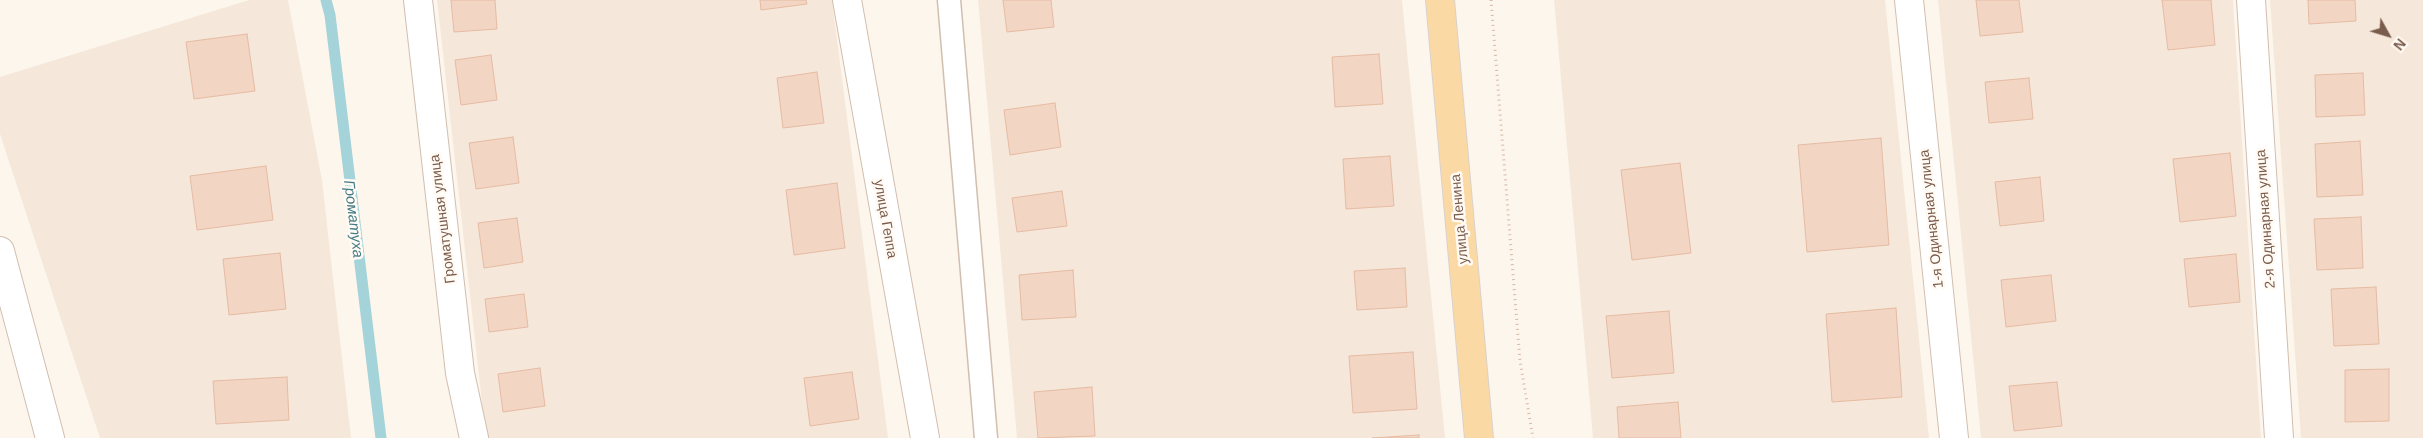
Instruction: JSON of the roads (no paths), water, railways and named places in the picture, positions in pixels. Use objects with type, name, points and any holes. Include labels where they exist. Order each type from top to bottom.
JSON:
[{"type":"main road","name":"улица Ленина","points":[[1440,0],[1479,438]]},
{"type":"street","name":"Громатушная улица","points":[[418,0],[460,373],[474,438]]},
{"type":"street","name":"улица Геппа","points":[[847,0],[925,438]]},
{"type":"street","name":"1-я Одинарная улица","points":[[1909,0],[1954,438]]},
{"type":"street","name":"2-я Одинарная улица","points":[[2251,0],[2279,438]]},
{"type":"street","points":[[0,251],[50,438]]},
{"type":"lane","points":[[948,0],[986,438]]},
{"type":"waterway","name":"Громатуха","points":[[326,0],[330,15],[381,438]]}]
